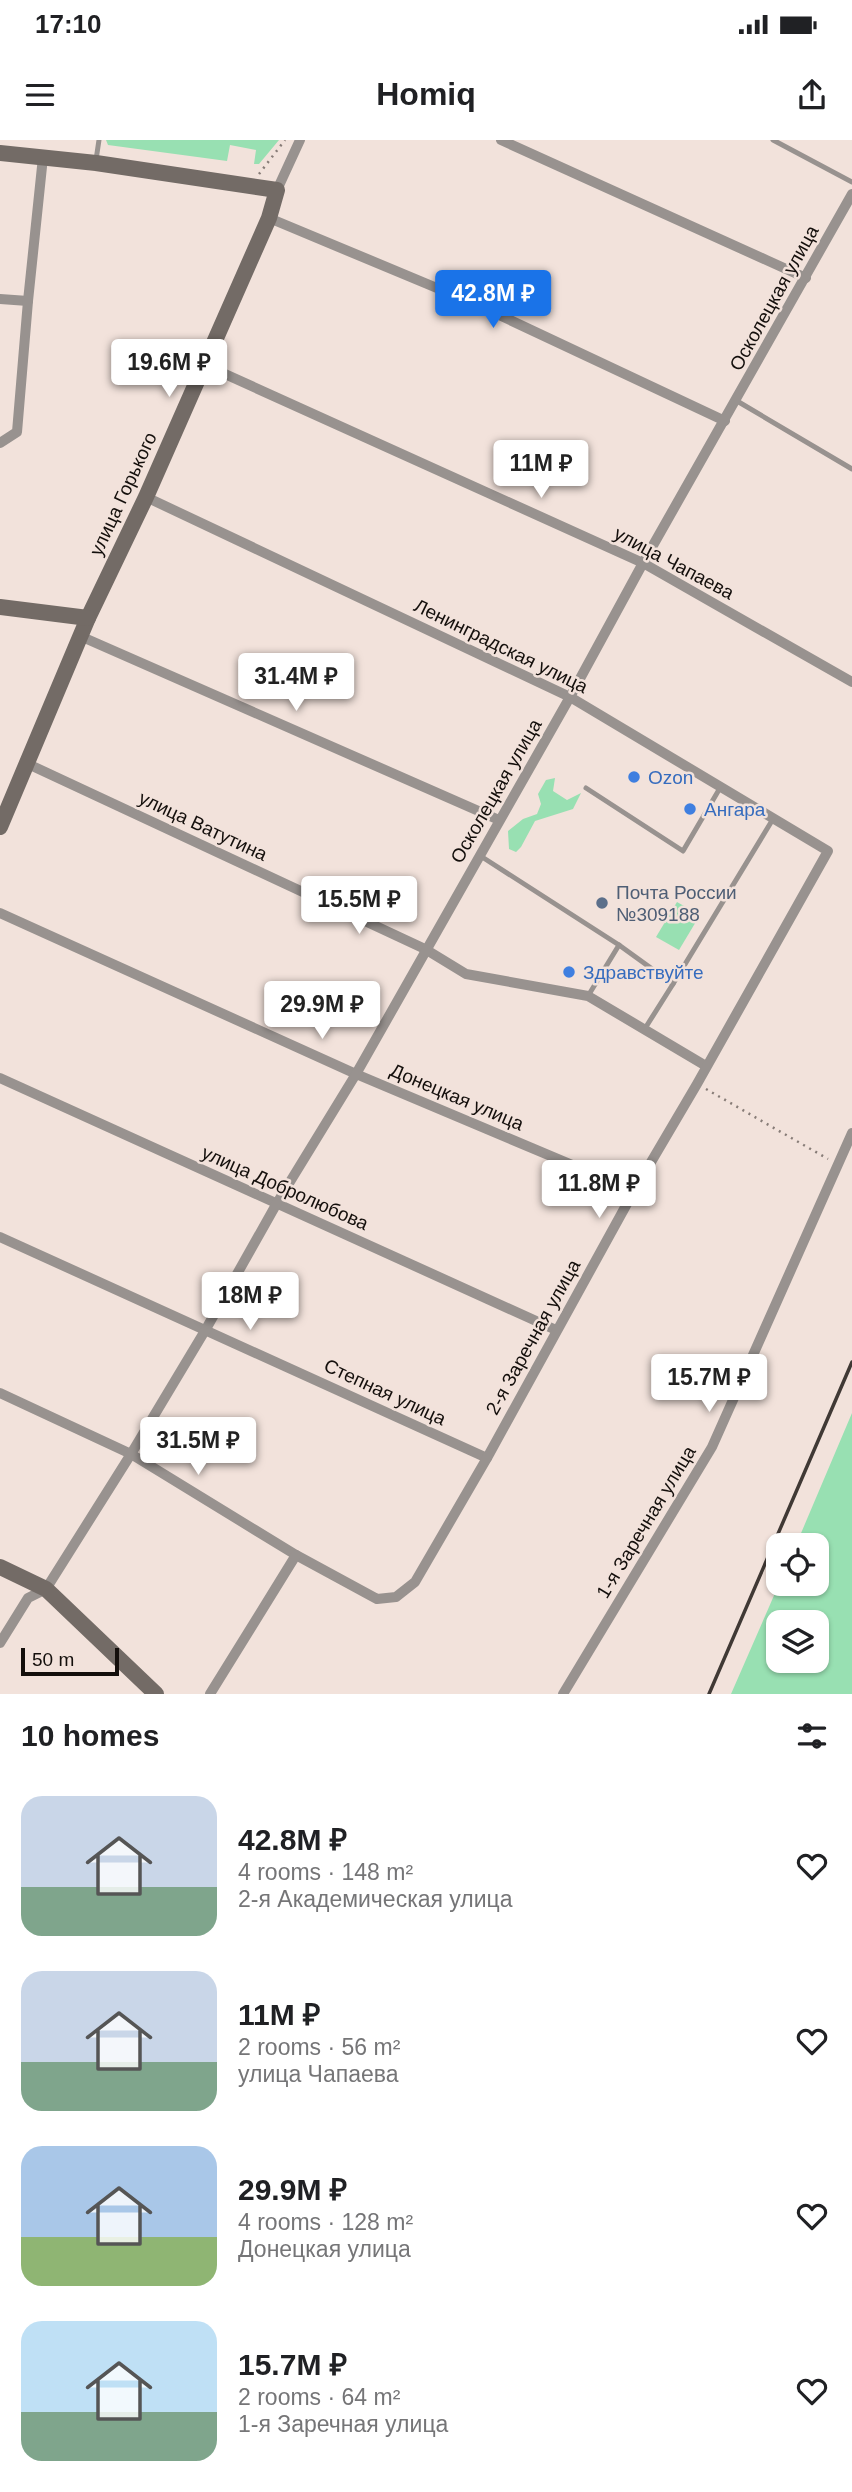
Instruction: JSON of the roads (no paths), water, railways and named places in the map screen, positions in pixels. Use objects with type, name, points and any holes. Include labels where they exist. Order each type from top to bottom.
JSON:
[{"type":"street","name":"улица Горького","points":[[0,827],[80,636],[205,365],[300,140]]},
{"type":"street","points":[[501,140],[806,278]]},
{"type":"street","points":[[0,153],[96,163],[277,190]]},
{"type":"street","points":[[0,443],[17,432],[27,301],[43,158]]},
{"type":"street","name":"Осколецкая улица","points":[[0,1643],[28,1598],[46,1588],[131,1454],[277,1203],[356,1074],[852,194]]},
{"type":"street","points":[[269,218],[480,306],[725,421]]},
{"type":"street","points":[[0,299],[27,301]]},
{"type":"street","name":"улица Чапаева","points":[[205,365],[643,563],[852,682]]},
{"type":"street","name":"Ленинградская улица","points":[[146,497],[570,697],[828,851]]},
{"type":"street","points":[[0,607],[88,618]]},
{"type":"street","points":[[80,636],[499,820]]},
{"type":"street","name":"улица Ватутина","points":[[28,764],[425,949],[466,974],[587,996],[706,1066]]},
{"type":"street","name":"2-я Заречная улица","points":[[296,1555],[376,1599],[396,1597],[415,1582],[828,851]]},
{"type":"street","name":"Донецкая улица","points":[[0,913],[356,1074],[634,1191]]},
{"type":"street","name":"улица Добролюбова","points":[[0,1078],[556,1330]]},
{"type":"street","name":"1-я Заречная улица","points":[[563,1694],[712,1447],[852,1133]]},
{"type":"street","name":"Степная улица","points":[[0,1237],[487,1458]]},
{"type":"street","points":[[0,1392],[131,1454],[296,1555],[210,1694]]},
{"type":"street","points":[[0,1567],[46,1588],[156,1694]]},
{"type":"lane","points":[[96,163],[99,140]]},
{"type":"lane","points":[[773,140],[852,182]]},
{"type":"lane","points":[[737,401],[852,469]]},
{"type":"lane","points":[[586,789],[683,850],[720,788]]},
{"type":"lane","points":[[644,1030],[773,819]]},
{"type":"lane","points":[[479,855],[619,945],[673,984]]},
{"type":"lane","points":[[587,996],[619,945]]},
{"type":"railway","points":[[709,1694],[852,1362]]},
{"type":"place","name":"Ozon","points":[[634,777]]},
{"type":"place","name":"Ангара","points":[[690,809]]},
{"type":"place","name":"Почта России №309188","points":[[602,903]]},
{"type":"place","name":"Здравствуйте","points":[[569,972]]}]
